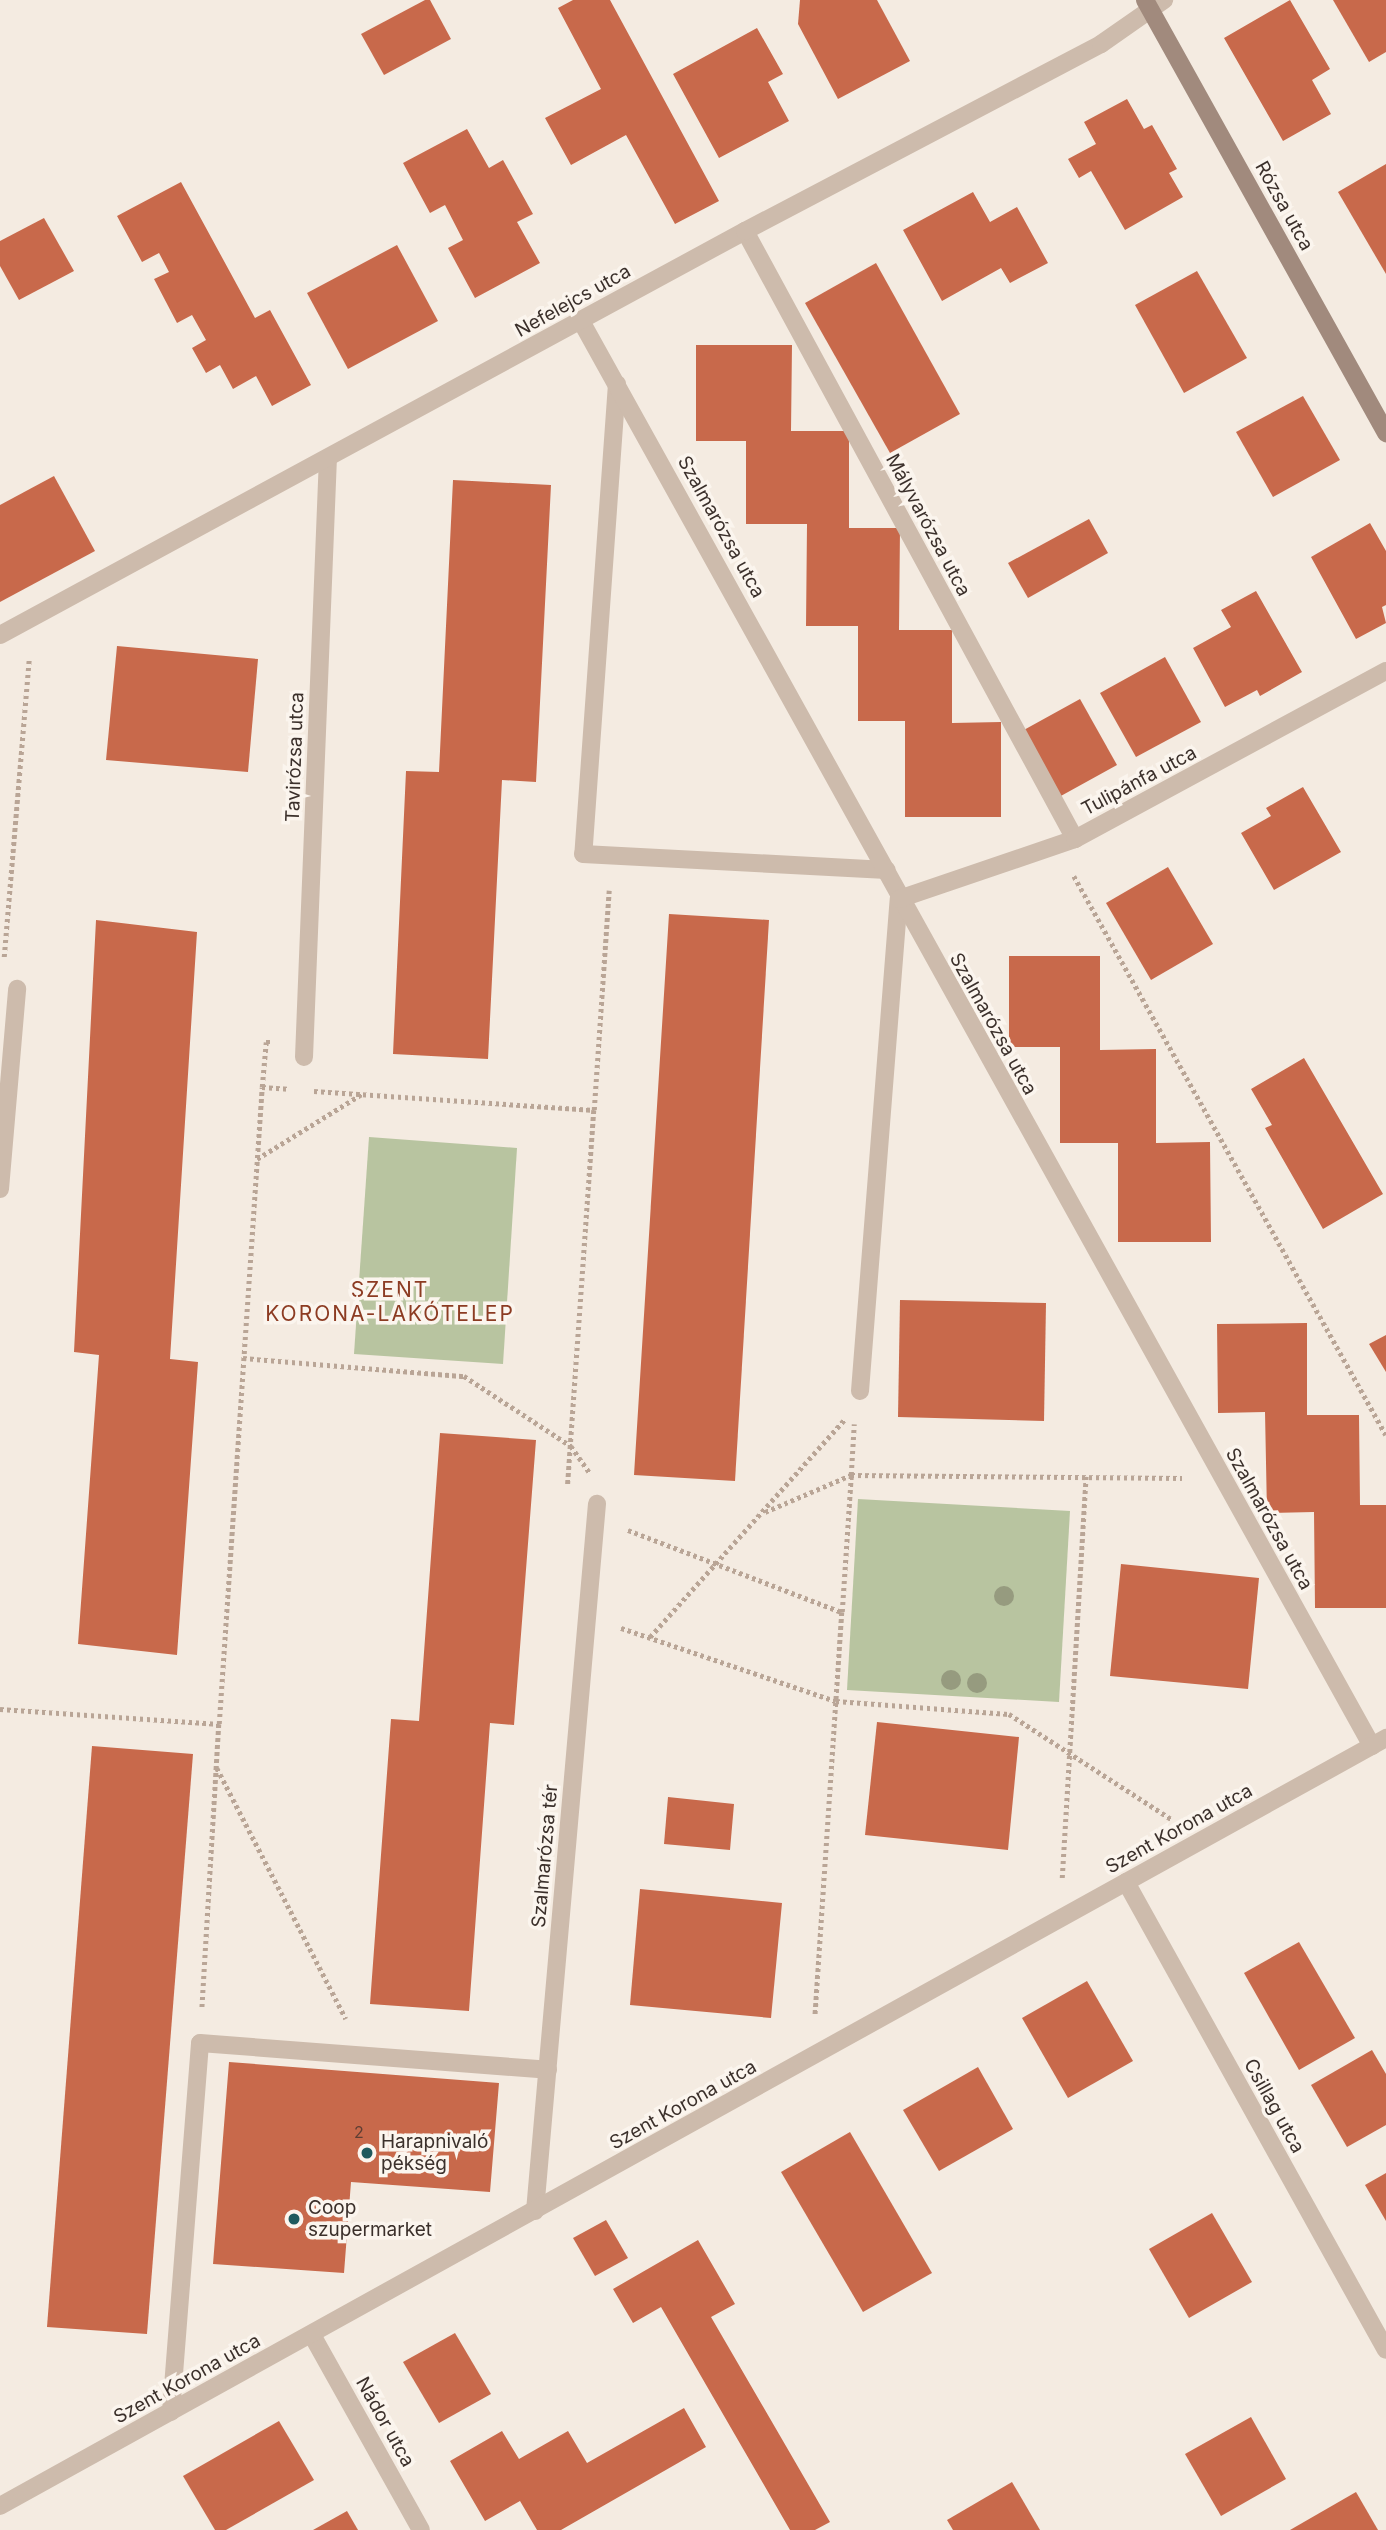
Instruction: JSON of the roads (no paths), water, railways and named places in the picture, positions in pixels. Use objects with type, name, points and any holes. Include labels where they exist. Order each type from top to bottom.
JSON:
[{"type":"street","name":"Nefelejcs utca","points":[[0,635],[745,232],[1101,44],[1153,3]]},
{"type":"street","name":"Rózsa utca","points":[[1153,3],[1386,433]]},
{"type":"street","name":"Mályvarózsa utca","points":[[745,232],[1074,839]]},
{"type":"street","name":"Szalmarózsa utca","points":[[581,321],[887,870],[899,899],[1223,1479],[1379,1742]]},
{"type":"street","points":[[617,384],[583,854],[887,870]]},
{"type":"street","name":"Tavirózsa utca","points":[[304,1057],[328,458]]},
{"type":"street","name":"Tulipánfa utca","points":[[899,899],[1074,839],[1386,671]]},
{"type":"street","points":[[859,1391],[899,899]]},
{"type":"street","points":[[0,1189],[17,989]]},
{"type":"street","name":"Szalmarózsa tér","points":[[535,2211],[597,1504]]},
{"type":"street","name":"Szent Korona utca","points":[[0,2506],[1379,1742]]},
{"type":"street","name":"Csillag utca","points":[[1126,1882],[1386,2350]]},
{"type":"street","points":[[171,2412],[200,2043],[548,2070]]},
{"type":"street","name":"Nádor utca","points":[[312,2335],[421,2530]]},
{"type":"place","name":"Harapnivaló pékség","points":[[367,2153]]},
{"type":"place","name":"Coop szupermarket","points":[[294,2219]]},
{"type":"district","name":"SZENT KORONA-LAKÓTELEP","points":[[390,1302]]}]
